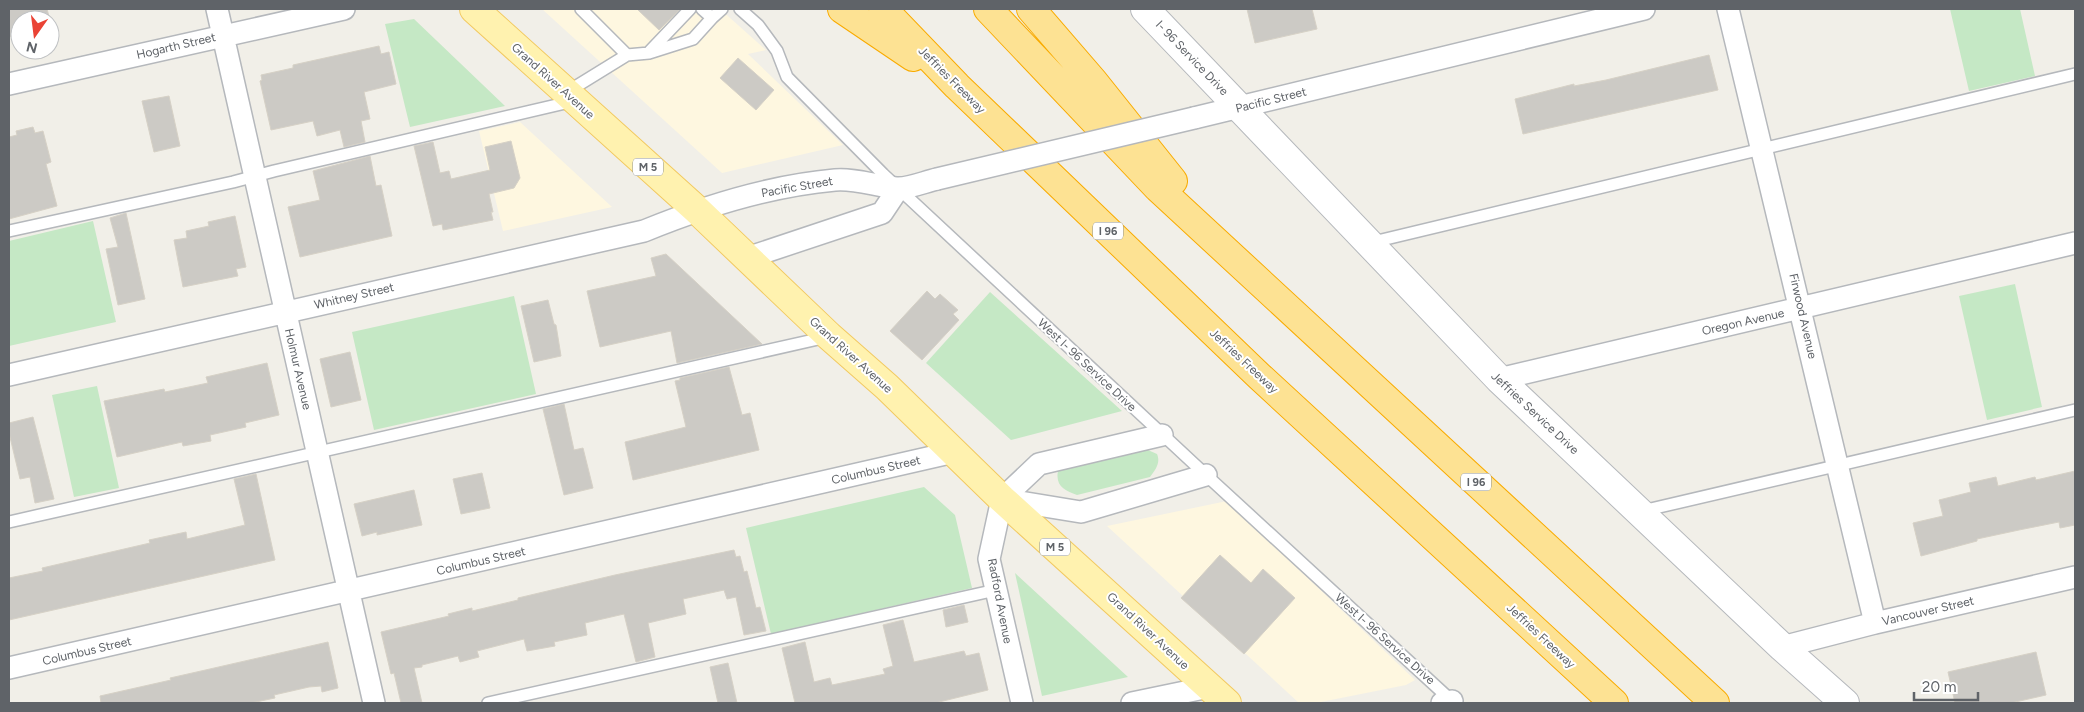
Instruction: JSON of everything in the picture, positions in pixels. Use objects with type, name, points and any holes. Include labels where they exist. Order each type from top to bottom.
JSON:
[{"type":"highway","points":[[842,9],[957,86]]},
{"type":"highway","name":"Jeffries Freeway","points":[[883,9],[957,86],[1259,376],[1614,703]]},
{"type":"highway","name":"I 96","points":[[988,9],[1158,188],[1715,703]]},
{"type":"highway","points":[[1031,9],[1100,89],[1237,260]]},
{"type":"main road","name":"Grand River Avenue","points":[[482,12],[886,387],[1002,499],[1218,695]]},
{"type":"street","name":"Holmur Avenue","points":[[217,9],[284,312],[374,703]]},
{"type":"street","name":"Hogarth Street","points":[[9,84],[344,9]]},
{"type":"street","name":"I- 96 Service Drive","points":[[1145,9],[1239,108]]},
{"type":"street","name":"Pacific Street","points":[[697,210],[736,198],[784,187],[837,179],[898,188],[1239,108],[1644,9]]},
{"type":"street","name":"Firwood Avenue","points":[[1728,9],[1763,148],[1875,623]]},
{"type":"street","name":"Jeffries Service Drive","points":[[1239,108],[1499,380],[1782,647],[1845,703]]},
{"type":"street","points":[[748,258],[882,213],[898,188]]},
{"type":"street","name":"Whitney Street","points":[[9,375],[644,231],[697,210]]},
{"type":"street","name":"Oregon Avenue","points":[[1499,380],[2075,244]]},
{"type":"street","points":[[1002,499],[1039,464],[1162,435]]},
{"type":"street","name":"Columbus Street","points":[[9,668],[954,452]]},
{"type":"street","points":[[1002,499],[1081,512],[1206,475]]},
{"type":"street","name":"Radford Avenue","points":[[1002,499],[989,559],[1022,703]]},
{"type":"street","name":"Vancouver Street","points":[[1782,647],[1875,623],[2075,577]]},
{"type":"street","points":[[1132,703],[1218,695]]},
{"type":"lane","points":[[581,9],[627,55]]},
{"type":"lane","points":[[649,53],[690,9]]},
{"type":"lane","points":[[702,9],[712,18]]},
{"type":"lane","points":[[9,231],[254,176],[572,96],[627,55],[649,53],[694,39],[722,9]]},
{"type":"lane","name":"West I- 96 Service Drive","points":[[740,9],[758,25],[777,51],[787,77],[898,188],[1450,702]]},
{"type":"lane","points":[[1367,243],[2075,74]]},
{"type":"lane","points":[[9,522],[829,336]]},
{"type":"lane","points":[[1640,511],[2075,410]]},
{"type":"lane","points":[[488,703],[996,590]]},
{"type":"shaded area","points":[[542,9],[720,9],[766,50],[748,54],[843,145],[722,173]]},
{"type":"shaded area","points":[[520,122],[612,207],[503,231],[479,131]]},
{"type":"shaded area","points":[[1227,501],[1415,680],[1406,685],[1316,703],[1299,703],[1107,526]]},
{"type":"green space","points":[[1950,9],[2020,9],[2035,76],[1969,91]]},
{"type":"green space","points":[[414,19],[505,106],[410,127],[385,24]]},
{"type":"green space","points":[[93,221],[116,322],[9,346],[9,241]]},
{"type":"green space","points":[[2015,284],[2042,407],[1987,420],[1959,296]]},
{"type":"green space","points":[[990,292],[1122,411],[1011,440],[926,363]]},
{"type":"green space","points":[[514,296],[536,394],[374,430],[352,332]]},
{"type":"green space","points":[[97,386],[119,488],[74,497],[52,395]]},
{"type":"green space","points":[[1141,447],[1157,454],[1158,457],[1157,466],[1150,477],[1077,495],[1065,490],[1058,481],[1058,471],[1065,468]]},
{"type":"green space","points":[[924,487],[955,515],[972,588],[771,634],[746,528]]},
{"type":"green space","points":[[1015,573],[1128,677],[1042,696]]},
{"type":"building","points":[[9,9],[47,9],[10,10],[9,37]]},
{"type":"building","points":[[637,9],[680,9],[659,30]]},
{"type":"building","points":[[1247,9],[1312,9],[1317,29],[1255,43]]},
{"type":"building","points":[[379,46],[381,54],[389,52],[396,84],[364,92],[370,119],[361,121],[365,142],[344,147],[340,130],[317,136],[313,121],[271,130],[260,81],[262,80],[261,75],[293,68],[293,65]]},
{"type":"building","points":[[1709,55],[1718,90],[1523,134],[1515,99],[1574,84],[1574,86],[1606,80]]},
{"type":"building","points":[[738,58],[774,90],[756,110],[720,78]]},
{"type":"building","points":[[169,96],[180,146],[154,152],[142,101]]},
{"type":"building","points":[[33,127],[35,133],[43,131],[51,162],[46,164],[57,206],[9,219],[9,137],[17,135],[16,131]]},
{"type":"building","points":[[511,141],[520,178],[514,188],[489,194],[493,220],[443,230],[442,224],[433,226],[414,146],[433,142],[440,173],[449,171],[451,179],[490,170],[485,147]]},
{"type":"building","points":[[370,156],[376,186],[381,185],[392,236],[300,257],[288,207],[320,200],[313,171]]},
{"type":"building","points":[[126,213],[145,299],[118,305],[106,249],[118,247],[110,218]]},
{"type":"building","points":[[235,216],[246,267],[236,269],[238,276],[183,287],[174,240],[187,238],[186,231],[209,226],[208,222]]},
{"type":"building","points":[[666,254],[762,344],[677,363],[671,331],[600,347],[587,291],[656,276],[651,258]]},
{"type":"building","points":[[927,291],[935,299],[940,294],[958,310],[953,314],[959,320],[922,360],[890,331]]},
{"type":"building","points":[[548,300],[554,324],[556,325],[561,356],[534,362],[521,306]]},
{"type":"building","points":[[350,352],[361,400],[331,407],[320,359]]},
{"type":"building","points":[[267,363],[279,415],[245,423],[246,427],[210,435],[211,441],[183,446],[182,442],[117,457],[104,401],[164,389],[165,392],[208,383],[206,377]]},
{"type":"building","points":[[729,367],[742,415],[750,413],[759,450],[633,480],[625,442],[686,427],[675,381],[680,380],[680,378]]},
{"type":"building","points":[[564,404],[574,450],[583,448],[593,488],[564,495],[543,409]]},
{"type":"building","points":[[33,417],[54,499],[35,503],[30,477],[20,479],[9,433],[9,423]]},
{"type":"building","points":[[2075,471],[2075,525],[2060,528],[2059,522],[2019,530],[1977,539],[1977,541],[1921,556],[1913,523],[1943,516],[1939,500],[1971,492],[1969,483],[1996,477],[1998,486],[2035,477],[2036,480]]},
{"type":"building","points":[[482,473],[490,508],[461,514],[453,479]]},
{"type":"building","points":[[256,474],[275,560],[9,620],[9,578],[43,571],[42,568],[150,543],[149,540],[186,532],[187,539],[245,525],[234,479]]},
{"type":"building","points":[[414,490],[422,525],[377,535],[377,532],[362,536],[354,504]]},
{"type":"building","points":[[734,550],[736,557],[740,556],[744,572],[747,571],[756,608],[760,607],[766,631],[744,635],[736,597],[727,599],[724,590],[683,599],[686,614],[648,623],[655,657],[636,662],[624,614],[585,623],[587,635],[554,642],[555,646],[527,651],[524,639],[477,651],[479,657],[460,662],[458,656],[414,668],[422,703],[401,703],[394,673],[391,674],[381,632],[449,616],[448,614],[472,608],[472,611],[615,575]]},
{"type":"building","points":[[1220,555],[1251,583],[1263,569],[1295,598],[1244,654],[1181,598]]},
{"type":"building","points":[[964,605],[968,622],[946,627],[943,610]]},
{"type":"building","points":[[903,620],[914,662],[964,651],[966,656],[979,653],[988,690],[935,703],[795,703],[782,648],[805,642],[814,682],[830,678],[832,685],[885,674],[883,669],[893,666],[883,625]]},
{"type":"building","points":[[328,642],[338,688],[322,692],[321,686],[309,687],[274,695],[275,698],[251,703],[101,703],[100,696]]},
{"type":"building","points":[[2036,652],[2046,695],[2011,703],[1955,703],[1948,672]]},
{"type":"building","points":[[728,663],[737,703],[718,703],[710,667]]}]
